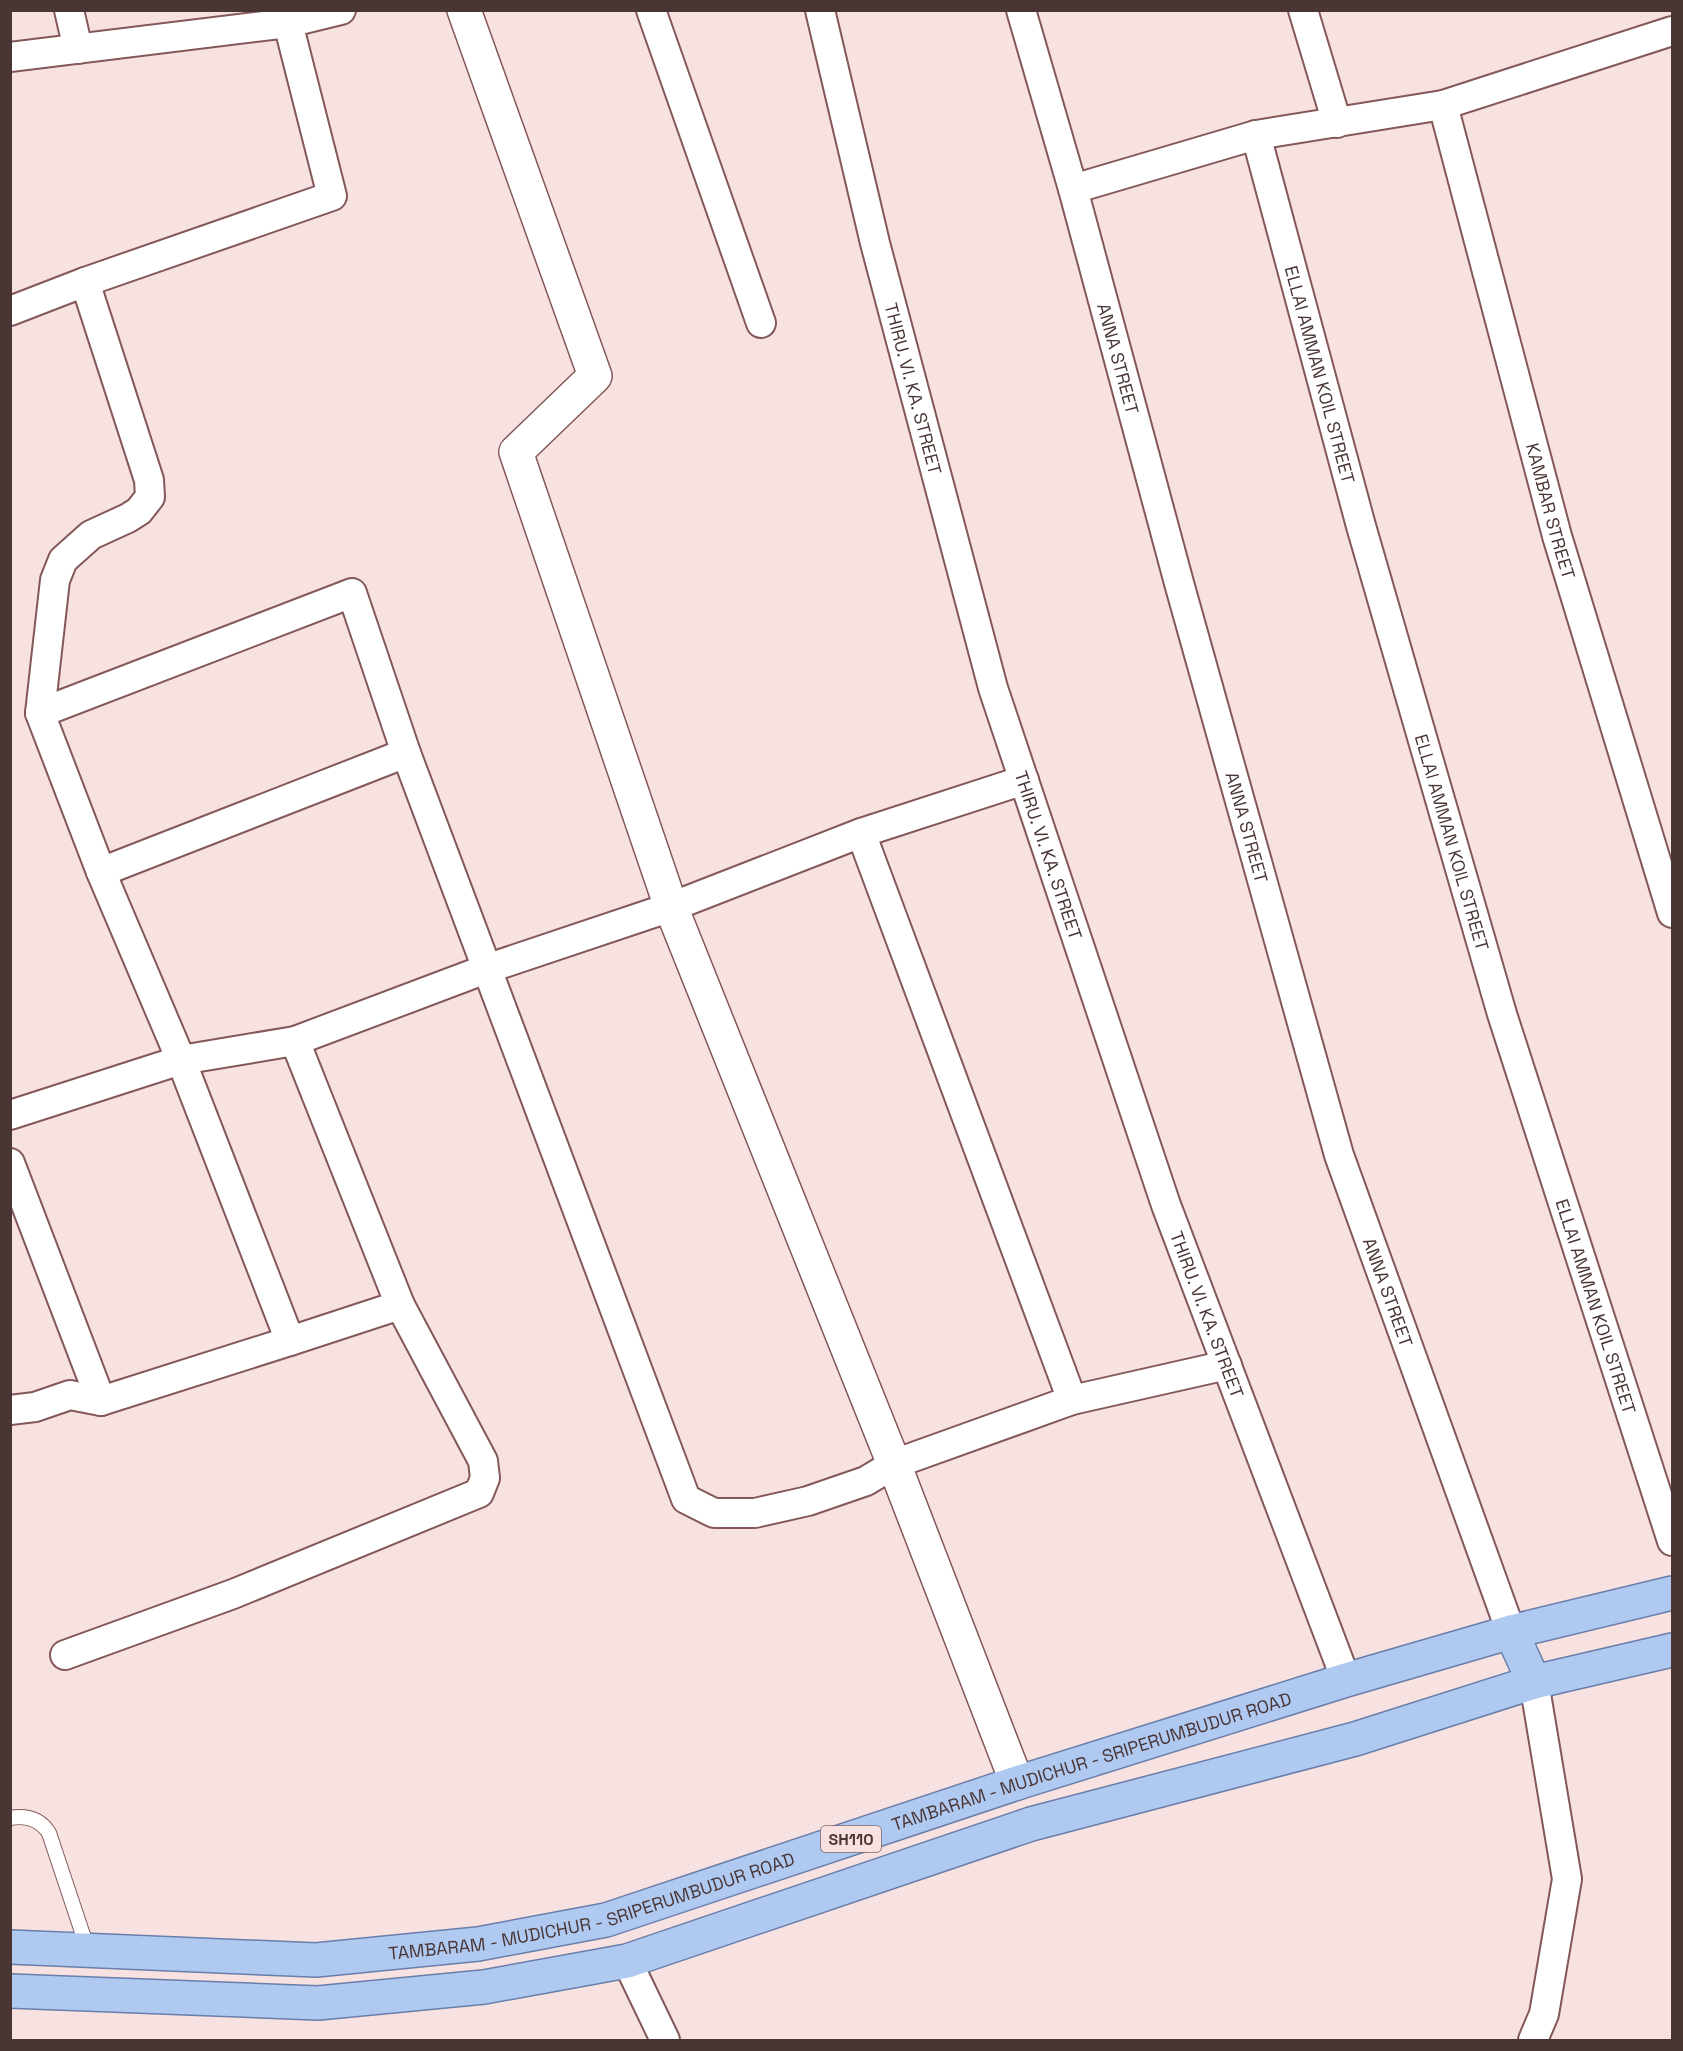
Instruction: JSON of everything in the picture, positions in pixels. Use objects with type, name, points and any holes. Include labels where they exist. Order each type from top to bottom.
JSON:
[{"type":"main road","name":"TAMBARAM - MUDICHUR - SRIPERUMBUDUR ROAD","points":[[10,1947],[316,1960],[478,1944],[542,1934],[606,1920],[1017,1784],[1346,1680],[1511,1632],[1672,1593]]},
{"type":"main road","points":[[1511,1632],[1534,1682]]},
{"type":"main road","name":"SH110","points":[[10,1991],[318,2003],[484,1987],[627,1960],[1031,1824],[1355,1739],[1534,1682],[1672,1650]]},
{"type":"street","points":[[69,10],[78,49]]},
{"type":"street","points":[[10,57],[78,49],[221,21],[288,23],[341,10]]},
{"type":"street","points":[[464,10],[595,376],[516,452],[671,907],[894,1464],[1017,1784]]},
{"type":"street","points":[[651,10],[761,323]]},
{"type":"street","name":"THIRU. VI. KA. STREET","points":[[820,10],[875,243],[993,688],[1166,1205],[1346,1680]]},
{"type":"street","name":"ANNA STREET","points":[[1021,10],[1073,189],[1179,583],[1339,1155],[1511,1632]]},
{"type":"street","points":[[1303,10],[1337,123]]},
{"type":"street","points":[[10,311],[85,282],[332,196],[288,23]]},
{"type":"street","points":[[1073,189],[1256,135],[1443,105],[1672,31]]},
{"type":"street","name":"KAMBAR STREET","points":[[1443,105],[1557,536],[1672,913]]},
{"type":"street","name":"ELLAI AMMAN KOIL STREET","points":[[1256,135],[1361,526],[1502,1014],[1672,1541]]},
{"type":"street","points":[[85,282],[148,480],[150,497],[139,511],[91,535],[63,560],[55,580],[39,713],[101,872],[181,1060],[290,1341]]},
{"type":"street","points":[[39,713],[352,593],[406,753],[686,1499],[714,1513],[755,1513],[808,1501],[866,1481],[894,1464],[1072,1400],[1227,1365]]},
{"type":"street","points":[[101,872],[406,753]]},
{"type":"street","points":[[10,1115],[181,1060],[295,1041],[486,969],[671,907],[861,833],[1024,780]]},
{"type":"street","points":[[861,833],[1072,1400]]},
{"type":"street","points":[[65,1655],[233,1594],[479,1493],[485,1478],[483,1461],[400,1305],[295,1041]]},
{"type":"street","points":[[10,1163],[101,1401]]},
{"type":"street","points":[[10,1410],[35,1407],[70,1395],[101,1401],[400,1305]]},
{"type":"street","points":[[1533,2040],[1544,2014],[1568,1879],[1534,1682]]},
{"type":"street","points":[[627,1960],[665,2040]]},
{"type":"lane","points":[[10,1818],[32,1818],[43,1824],[49,1833],[88,1950]]}]
